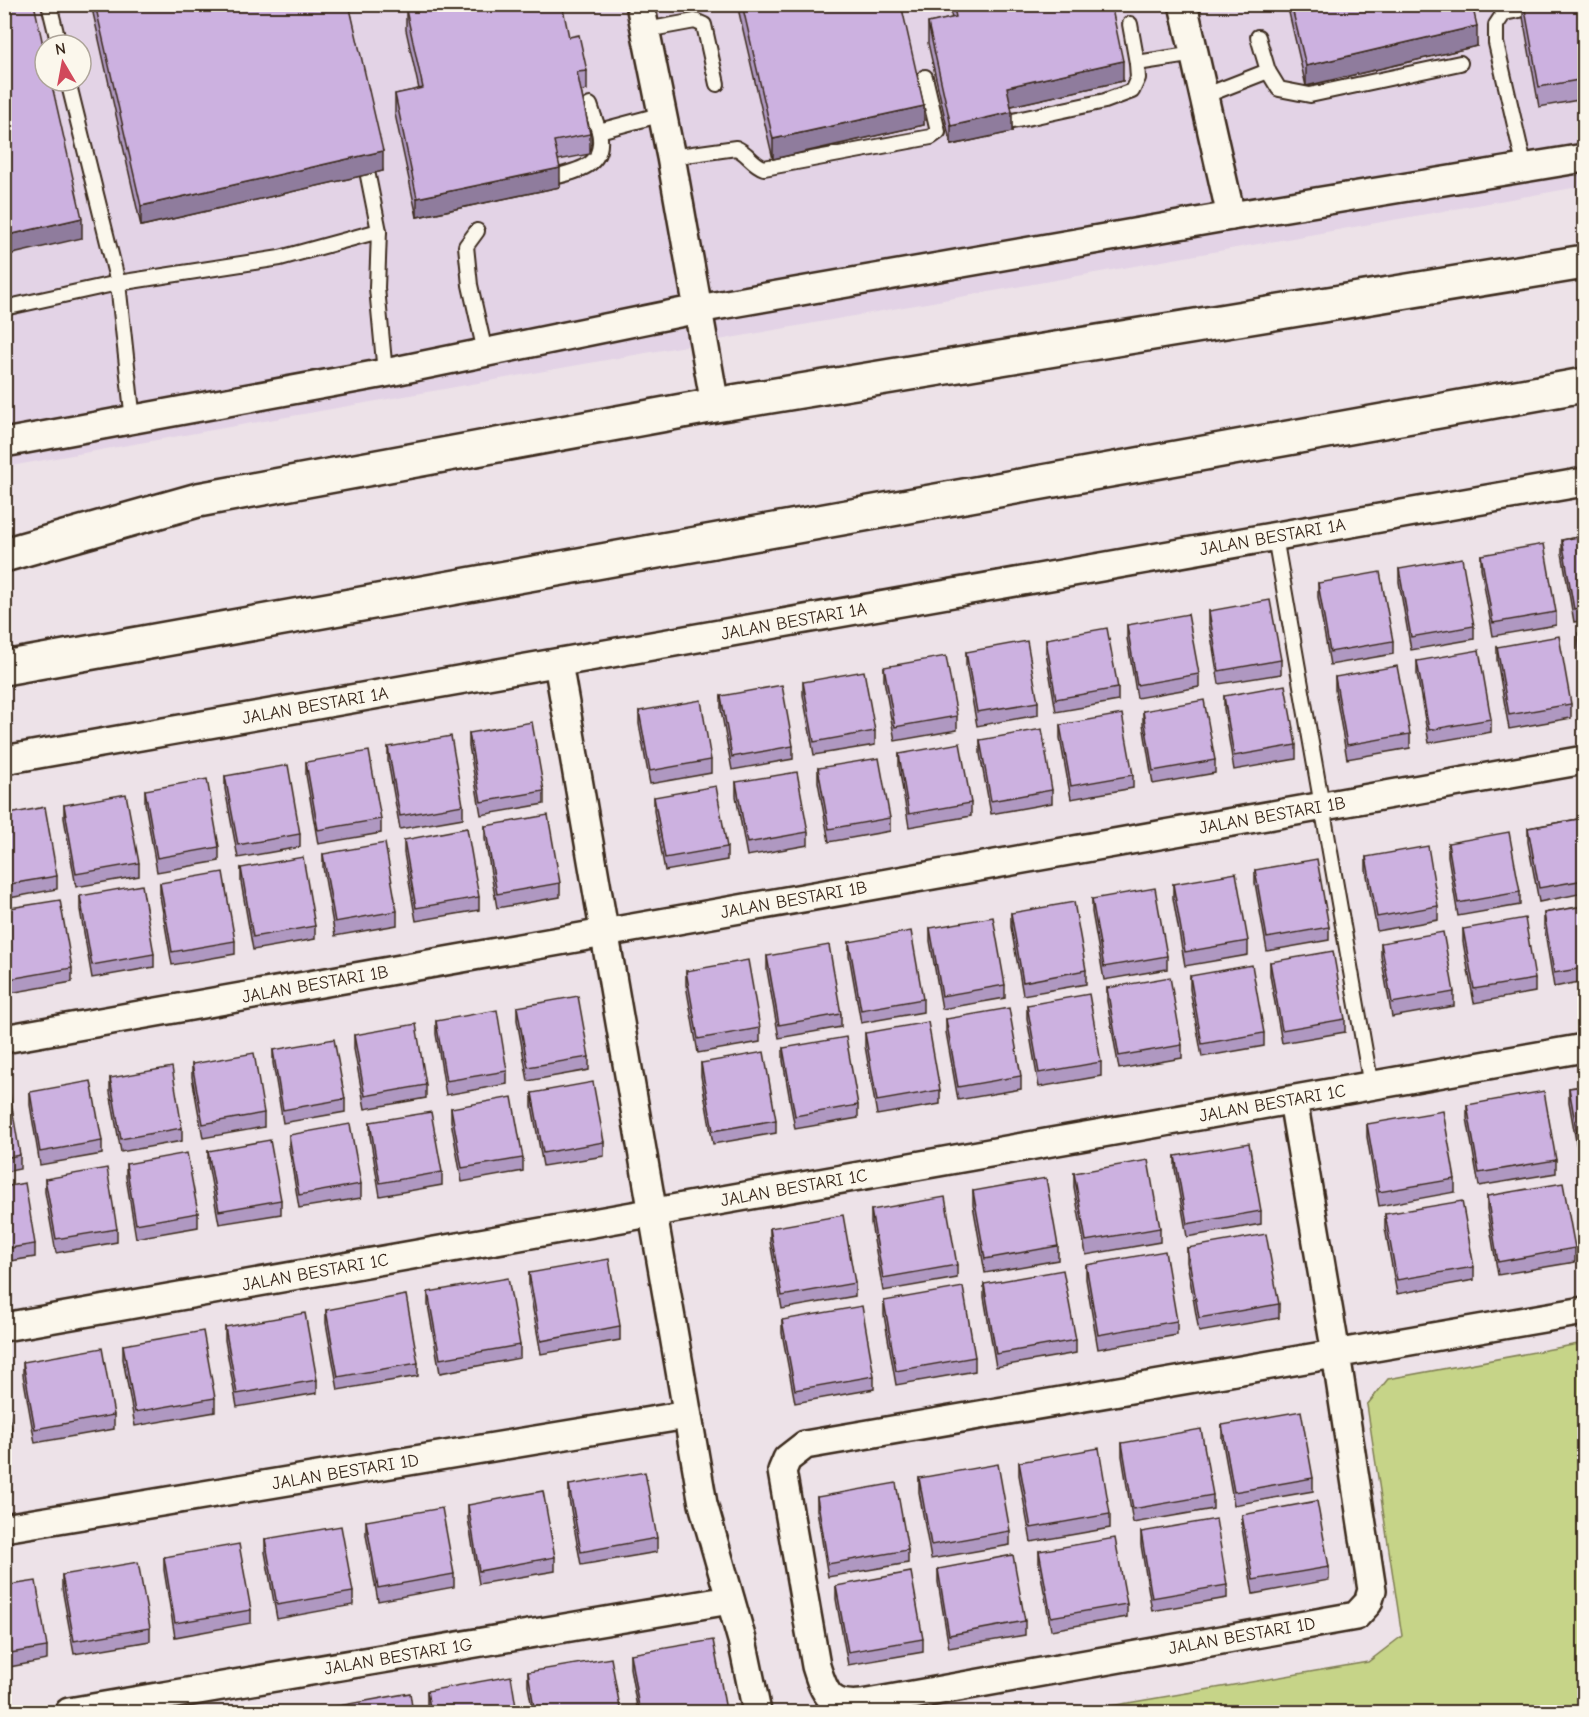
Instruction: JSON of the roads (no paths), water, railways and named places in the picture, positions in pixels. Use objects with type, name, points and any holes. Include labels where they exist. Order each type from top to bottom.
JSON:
[{"type":"street","points":[[1183,4],[1231,216]]},
{"type":"street","points":[[643,17],[671,157],[715,405]]},
{"type":"street","points":[[4,443],[386,373],[698,309],[1231,216],[1584,158]]},
{"type":"street","points":[[4,555],[198,500],[715,405],[1584,262]]},
{"type":"street","points":[[4,668],[1584,385]]},
{"type":"street","name":"JALAN BESTARI 1A","points":[[4,760],[1584,482]]},
{"type":"street","points":[[558,663],[651,1213],[703,1504],[742,1640],[757,1713]]},
{"type":"street","name":"JALAN BESTARI 1B","points":[[4,1039],[1584,760]]},
{"type":"street","name":"JALAN BESTARI 1C","points":[[4,1327],[1584,1048]]},
{"type":"street","name":"JALAN BESTARI 1D","points":[[1293,1100],[1336,1354],[1372,1590],[1368,1603],[1356,1616],[862,1704],[846,1705],[832,1701],[823,1687],[816,1666],[782,1471],[786,1459],[805,1445],[1336,1354]]},
{"type":"street","points":[[1336,1354],[1584,1311]]},
{"type":"street","name":"JALAN BESTARI 1D","points":[[4,1528],[687,1414]]},
{"type":"street","name":"JALAN BESTARI 1G","points":[[69,1713],[730,1600]]},
{"type":"lane","points":[[49,4],[56,33]]},
{"type":"lane","points":[[1525,169],[1496,43],[1496,26],[1504,13],[1550,4]]},
{"type":"lane","points":[[643,17],[695,21],[704,25],[717,84]]},
{"type":"lane","points":[[981,128],[1106,100],[1132,91],[1138,78],[1130,24]]},
{"type":"lane","points":[[1258,37],[1268,71],[1279,89],[1310,95],[1460,63]]},
{"type":"lane","points":[[1137,63],[1195,54]]},
{"type":"lane","points":[[1204,96],[1268,71]]},
{"type":"lane","points":[[671,157],[736,148],[744,151],[756,165],[764,168],[931,137],[938,132],[925,77]]},
{"type":"lane","points":[[71,93],[118,283],[133,421]]},
{"type":"lane","points":[[554,177],[582,170],[594,161],[602,146],[590,105]]},
{"type":"lane","points":[[599,132],[663,114]]},
{"type":"lane","points":[[361,140],[379,231],[377,288],[386,373]]},
{"type":"lane","points":[[4,308],[118,283],[280,258],[379,231]]},
{"type":"lane","points":[[477,231],[466,246],[470,285],[485,352]]},
{"type":"lane","points":[[1275,537],[1371,1086]]}]
